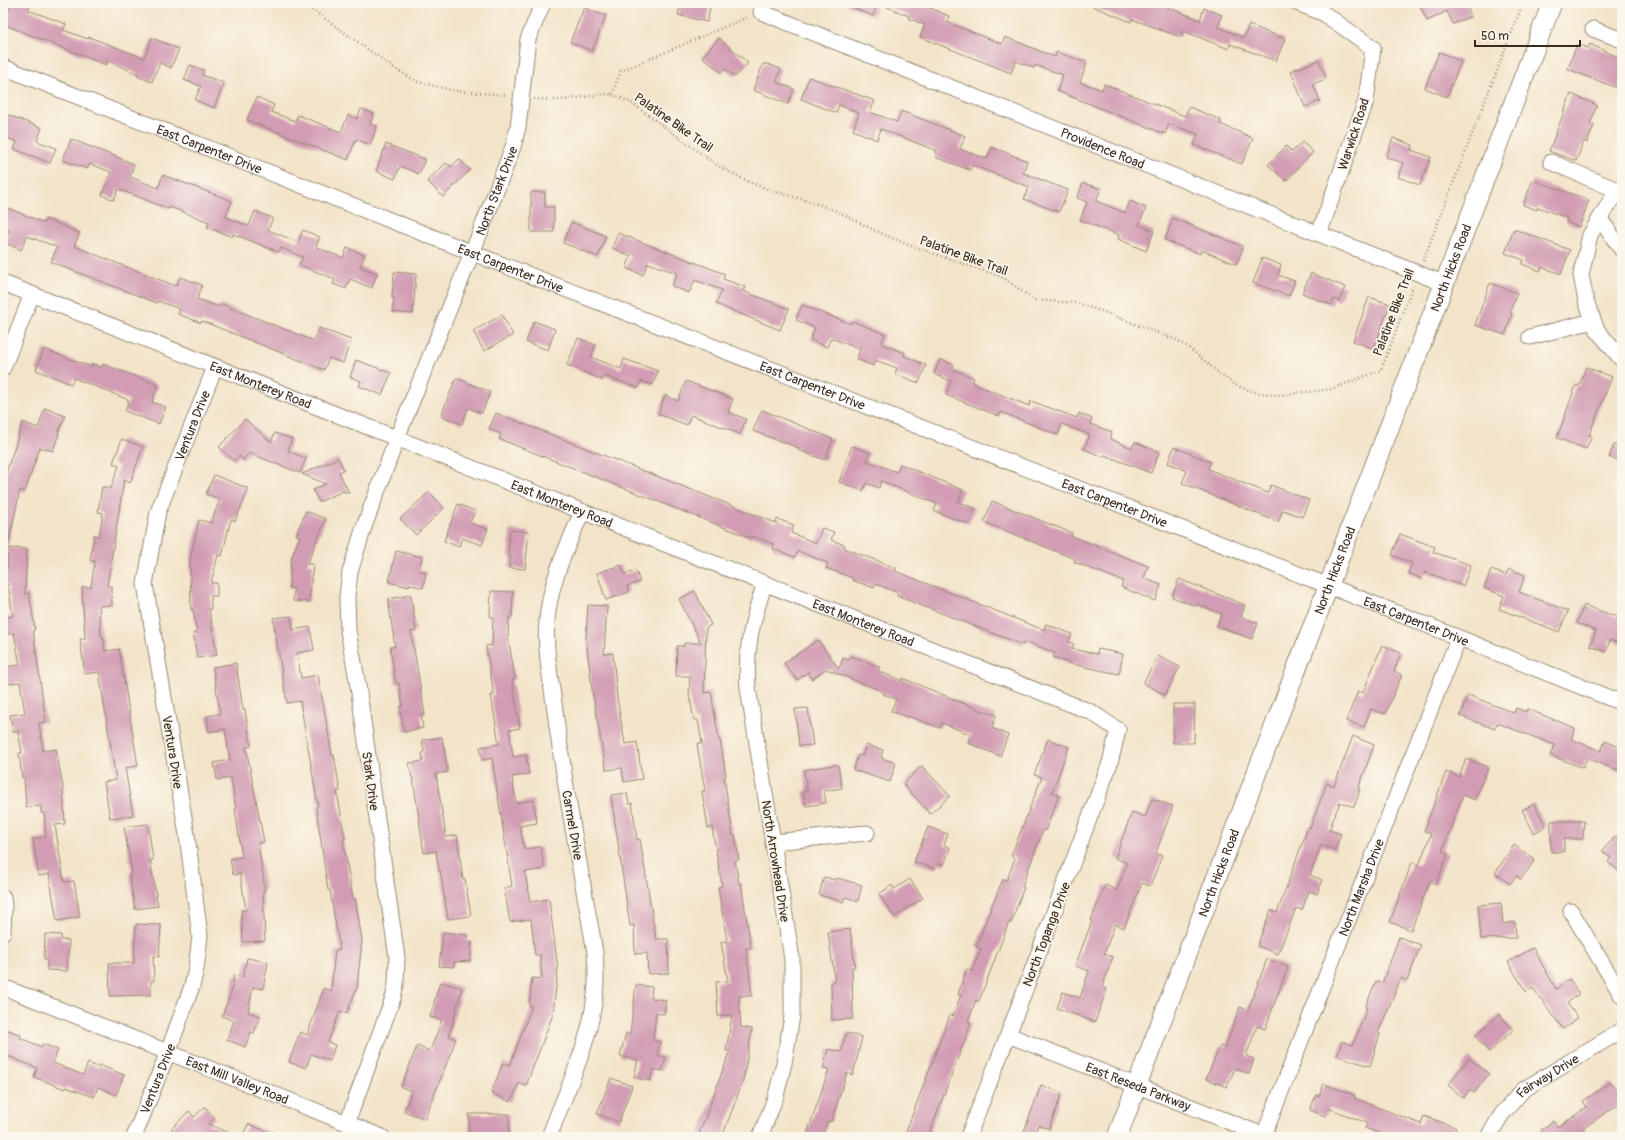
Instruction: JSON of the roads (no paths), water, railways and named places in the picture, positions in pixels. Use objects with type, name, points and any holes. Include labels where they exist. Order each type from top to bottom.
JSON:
[{"type":"main road","name":"North Hicks Road","points":[[1117,1137],[1552,3]]},
{"type":"street","name":"North Stark Drive","points":[[397,438],[513,147],[518,127],[528,40],[543,3]]},
{"type":"street","name":"Warwick Road","points":[[1297,3],[1323,13],[1373,48],[1366,101],[1319,234]]},
{"type":"street","name":"Providence Road","points":[[762,7],[1445,284]]},
{"type":"street","points":[[1593,29],[1622,40]]},
{"type":"street","name":"East Carpenter Drive","points":[[3,67],[472,252],[1329,586],[1458,639],[1622,703]]},
{"type":"street","points":[[1551,162],[1620,189],[1609,203],[1590,235],[1581,275],[1586,301],[1597,330],[1622,360]]},
{"type":"street","points":[[1600,219],[1622,250]]},
{"type":"street","name":"East Monterey Road","points":[[3,283],[1091,712],[1118,730]]},
{"type":"street","points":[[3,368],[32,294]]},
{"type":"street","points":[[1530,337],[1594,321]]},
{"type":"street","name":"Ventura Drive","points":[[134,1137],[168,1052],[192,986],[196,969],[200,936],[186,835],[145,584],[158,512],[215,367]]},
{"type":"street","name":"Stark Drive","points":[[347,1123],[387,1016],[396,984],[397,958],[357,679],[348,632],[347,597],[350,572],[356,549],[397,438]]},
{"type":"street","name":"Carmel Drive","points":[[549,1137],[583,1047],[595,996],[595,952],[562,767],[546,630],[554,579],[582,512]]},
{"type":"street","name":"North Arrowhead Drive","points":[[760,1137],[776,1096],[784,1063],[792,1016],[792,959],[748,688],[746,665],[749,636],[754,614],[765,583]]},
{"type":"street","name":"North Marsha Drive","points":[[1266,1136],[1458,639]]},
{"type":"street","name":"North Topanga Drive","points":[[968,1137],[1008,1035],[1110,762],[1118,730]]},
{"type":"street","points":[[773,842],[867,833]]},
{"type":"street","points":[[3,897],[3,932]]},
{"type":"street","points":[[1571,912],[1622,996]]},
{"type":"street","name":"East Mill Valley Road","points":[[3,987],[382,1137]]},
{"type":"street","name":"Fairway Drive","points":[[1488,1137],[1502,1114],[1523,1090],[1622,1030]]},
{"type":"street","name":"East Reseda Parkway","points":[[1008,1035],[1266,1136]]}]
